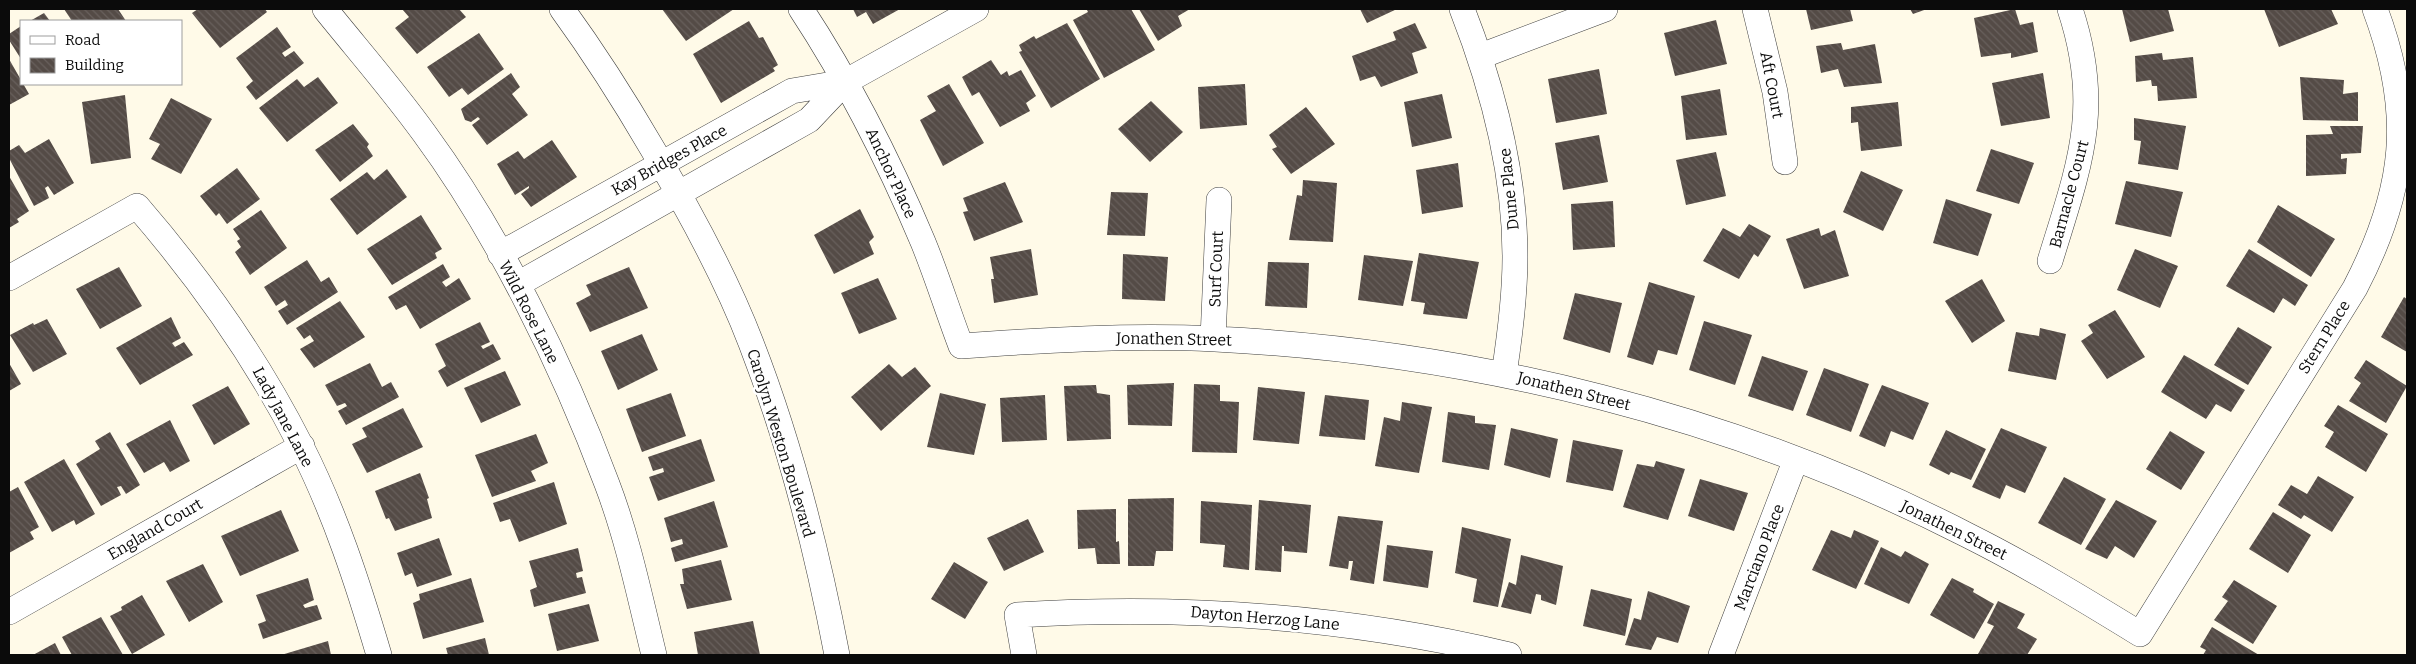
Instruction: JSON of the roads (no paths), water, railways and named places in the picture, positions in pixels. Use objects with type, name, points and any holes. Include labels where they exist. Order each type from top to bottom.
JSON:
[{"type":"street","name":"Wild Rose Lane","points":[[325,9],[424,133],[518,284],[577,409],[608,486],[633,569],[654,655]]},
{"type":"street","name":"Carolyn Weston Boulevard","points":[[562,9],[626,104],[662,164],[719,270],[751,342],[777,418],[823,587],[837,655]]},
{"type":"street","name":"Anchor Place","points":[[801,9],[866,118],[923,243],[961,346]]},
{"type":"street","name":"Kay Bridges Place","points":[[518,284],[810,120],[845,82],[976,9]]},
{"type":"street","name":"Dune Place","points":[[1462,9],[1481,56],[1503,138],[1512,198],[1515,256],[1514,286],[1504,374]]},
{"type":"street","points":[[1481,56],[1605,9]]},
{"type":"street","name":"Aft Court","points":[[1755,9],[1775,92],[1785,162]]},
{"type":"street","name":"Barnacle Court","points":[[2050,262],[2081,160],[2087,124],[2087,87],[2082,49],[2070,9]]},
{"type":"street","name":"Stern Place","points":[[2140,634],[2355,288],[2374,251],[2388,211],[2397,169],[2400,131],[2398,91],[2390,52],[2375,9]]},
{"type":"street","name":"Kay Bridges Place","points":[[500,254],[792,91],[845,82]]},
{"type":"street","name":"Surf Court","points":[[1213,339],[1219,200]]},
{"type":"street","name":"Lady Jane Lane","points":[[9,278],[137,206],[174,249],[220,309],[260,372],[302,446],[335,522],[361,594],[379,655]]},
{"type":"street","name":"Jonathen Street","points":[[961,346],[1107,338],[1213,339],[1332,348],[1410,358],[1504,374],[1638,407],[1708,428],[1796,459],[1874,490],[1967,534],[2056,582],[2140,634]]},
{"type":"street","name":"England Court","points":[[9,612],[302,446]]},
{"type":"street","name":"Marciano Place","points":[[1721,655],[1796,459]]},
{"type":"street","name":"Dayton Herzog Lane","points":[[1024,655],[1017,615],[1137,610],[1219,612],[1301,619],[1382,629],[1509,655]]}]
